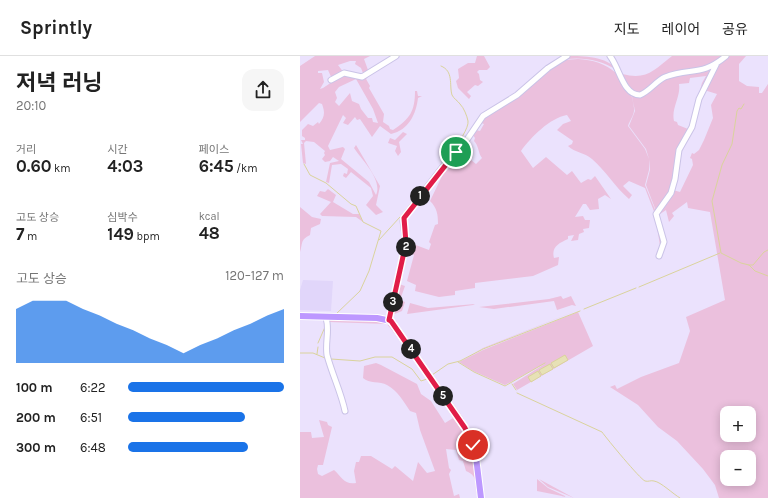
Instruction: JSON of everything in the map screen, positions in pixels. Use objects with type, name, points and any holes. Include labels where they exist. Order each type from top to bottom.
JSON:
[{"type":"main road","points":[[300,316],[391,321],[465,428],[474,449],[480,498]]},
{"type":"street","points":[[331,80],[344,73],[362,77],[396,56]]},
{"type":"street","points":[[389,320],[406,243],[405,216],[447,161],[464,144],[483,116],[517,95],[548,68],[567,56]]},
{"type":"street","points":[[610,56],[619,69],[625,87],[637,95],[644,94],[665,77],[701,71],[716,65],[726,56]]},
{"type":"street","points":[[659,256],[664,242],[656,214],[671,193],[675,179],[679,150],[692,127],[700,99],[716,65]]},
{"type":"street","points":[[326,318],[328,324],[327,354],[342,394],[345,412]]},
{"type":"shaded area","points":[[315,56],[370,56],[364,59],[368,70],[370,71],[362,76],[363,73],[361,68],[355,64],[356,61],[350,61],[338,65],[344,73],[332,79],[328,70],[318,71],[318,73],[322,73],[324,82],[320,89],[344,74],[359,79],[367,75],[368,77],[366,79],[370,86],[369,88],[384,114],[383,122],[389,126],[390,129],[393,130],[404,122],[410,114],[413,109],[415,91],[417,91],[418,96],[422,96],[418,98],[413,115],[407,125],[403,129],[391,134],[380,126],[372,137],[360,119],[357,120],[355,117],[348,125],[343,123],[346,118],[343,115],[328,146],[330,150],[343,147],[345,149],[341,159],[369,182],[376,195],[377,183],[372,172],[380,186],[376,205],[383,212],[376,215],[366,205],[373,196],[371,188],[351,172],[346,178],[343,176],[344,173],[347,174],[348,169],[341,164],[332,165],[329,183],[326,182],[330,163],[339,161],[333,157],[330,161],[325,162],[322,159],[325,155],[325,151],[314,142],[306,141],[304,143],[306,164],[303,163],[301,144],[303,144],[301,140],[305,140],[305,138],[302,136],[302,130],[308,124],[313,126],[318,122],[319,124],[324,112],[322,104],[319,103],[300,122],[300,66]],"holes":[[[356,79],[373,109],[378,123],[373,122],[372,118],[368,118],[359,104],[352,101],[350,93],[339,106],[335,102],[337,98],[335,92],[339,87]]]},
{"type":"shaded area","points":[[477,56],[484,56],[490,67],[487,70],[479,70],[477,72],[480,80],[483,82],[478,86],[475,85],[467,92],[471,96],[469,99],[458,88],[456,81],[459,78],[458,69],[468,63],[475,63]]},
{"type":"shaded area","points":[[568,56],[601,59],[613,65],[617,70],[592,60],[580,58],[566,59]]},
{"type":"shaded area","points":[[672,56],[725,56],[713,65],[670,75],[644,93],[633,93],[622,74],[631,76],[644,75],[654,70]]},
{"type":"shaded area","points":[[727,56],[746,56],[739,64],[739,81],[747,86],[759,87],[759,93],[762,93],[768,84],[768,498],[719,498],[715,485],[703,469],[677,441],[658,427],[638,405],[610,387],[615,385],[617,389],[641,377],[679,363],[690,331],[686,317],[725,300],[710,212],[688,208],[687,202],[672,213],[674,216],[669,222],[666,210],[657,216],[673,190],[680,192],[693,165],[692,159],[690,158],[692,153],[694,154],[699,150],[713,118],[711,105],[717,94],[704,90],[717,66]]},
{"type":"shaded area","points":[[564,60],[589,60],[608,67],[623,80],[632,97],[634,110],[628,126],[645,149],[649,159],[649,170],[645,185],[656,212],[663,242],[661,252],[655,214],[645,188],[629,181],[623,186],[632,195],[629,199],[592,159],[568,146],[572,144],[573,141],[557,130],[563,124],[571,121],[567,115],[554,120],[541,129],[521,151],[533,168],[546,157],[567,175],[572,171],[581,183],[588,179],[591,180],[595,176],[611,199],[605,195],[598,199],[599,209],[590,210],[586,204],[583,204],[575,217],[583,216],[585,220],[590,220],[589,228],[583,229],[584,232],[579,234],[578,240],[571,241],[574,235],[568,236],[568,239],[556,246],[553,254],[554,258],[559,257],[558,265],[533,276],[475,283],[475,288],[455,291],[455,295],[439,297],[415,291],[416,285],[407,281],[414,255],[409,253],[413,244],[429,250],[431,244],[429,242],[435,225],[438,224],[437,211],[430,201],[443,174],[449,168],[447,166],[441,172],[452,157],[458,156],[467,163],[471,160],[476,164],[482,158],[474,141],[475,138],[473,135],[476,130],[480,131],[484,124],[479,122]]},
{"type":"shaded area","points":[[714,67],[693,116],[702,83],[706,76],[690,78],[689,83],[679,84],[679,93],[673,116],[674,121],[677,122],[678,125],[688,129],[689,128],[679,149],[671,191],[656,211],[646,185],[650,170],[646,149],[629,126],[635,111],[631,92],[636,96],[662,79]]},
{"type":"shaded area","points":[[403,132],[407,134],[399,142],[401,152],[398,156],[395,151],[397,146],[388,143],[390,138],[395,140]]},
{"type":"shaded area","points":[[356,145],[370,169],[354,148]]},
{"type":"shaded area","points":[[328,189],[336,195],[333,202],[353,214],[359,214],[363,222],[356,217],[322,216],[320,214],[331,202],[317,196],[320,191],[325,192]]},
{"type":"shaded area","points":[[300,207],[312,217],[321,219],[320,224],[311,228],[310,235],[303,240],[300,252]]},
{"type":"shaded area","points":[[303,280],[333,281],[331,311],[300,310],[300,290]]},
{"type":"shaded area","points":[[399,284],[405,286],[400,300],[405,302],[402,311],[392,315]]},
{"type":"shaded area","points":[[561,296],[563,299],[571,296],[576,306],[572,305],[557,310],[554,301],[494,309],[479,307],[549,299]]},
{"type":"shaded area","points":[[410,303],[428,308],[475,304],[407,314]]},
{"type":"shaded area","points":[[578,310],[482,349],[465,359],[483,348]]},
{"type":"shaded area","points":[[578,312],[593,346],[517,390],[513,384],[546,363],[505,385],[473,371],[459,362],[483,350]]},
{"type":"shaded area","points":[[331,319],[384,320],[389,323],[400,336],[398,338],[387,324],[329,322]]},
{"type":"shaded area","points":[[396,320],[397,324],[464,419],[461,419],[394,321]]},
{"type":"shaded area","points":[[401,342],[415,357],[448,406],[470,443],[475,463],[479,498],[475,480],[471,473],[466,471],[463,461],[459,460],[456,450],[446,449],[449,468],[451,470],[449,474],[454,496],[459,494],[460,498],[300,498],[300,432],[311,432],[312,438],[324,437],[319,420],[327,422],[328,425],[332,427],[323,465],[318,465],[317,469],[318,474],[322,476],[334,470],[346,482],[356,483],[354,471],[356,462],[359,462],[361,456],[371,456],[392,469],[395,466],[413,481],[418,462],[427,473],[435,471],[420,430],[416,413],[410,411],[400,396],[391,387],[368,381],[363,378],[364,366],[376,363],[381,365],[417,384],[421,394],[431,401],[445,423],[453,418],[428,378]]},
{"type":"shaded area","points":[[565,355],[568,360],[554,368],[551,363]]},
{"type":"shaded area","points":[[550,364],[553,369],[542,375],[539,370]]},
{"type":"shaded area","points":[[538,371],[541,376],[531,382],[528,377]]},
{"type":"shaded area","points":[[537,479],[548,488],[567,497],[537,491]]},
{"type":"shaded area","points":[[539,479],[574,498],[548,487]]},
{"type":"waterway","points":[[420,191],[456,146],[467,127],[468,121],[466,114],[452,95],[448,71],[441,66]]},
{"type":"waterway","points":[[744,104],[741,109],[739,108],[737,111],[732,144],[722,165],[712,201],[721,253],[741,263],[749,265],[755,271],[768,276]]},
{"type":"waterway","points":[[304,164],[310,175],[326,183],[351,204],[356,206],[363,222],[381,231],[369,271],[360,291],[335,315]]},
{"type":"waterway","points":[[402,215],[418,194]]},
{"type":"waterway","points":[[379,240],[400,217]]},
{"type":"waterway","points":[[749,265],[753,265],[764,252],[768,250]]},
{"type":"waterway","points":[[639,287],[720,253]]},
{"type":"waterway","points":[[584,309],[636,288]]},
{"type":"waterway","points":[[432,375],[448,364],[460,361],[483,349],[580,311]]},
{"type":"waterway","points":[[318,343],[325,327]]},
{"type":"waterway","points":[[317,354],[318,347]]},
{"type":"waterway","points":[[300,353],[313,353],[325,358]]},
{"type":"waterway","points":[[331,359],[360,361],[375,357],[392,357],[412,369],[421,381],[427,379]]},
{"type":"waterway","points":[[458,362],[474,372],[505,386],[545,363]]},
{"type":"waterway","points":[[512,384],[516,390]]},
{"type":"waterway","points":[[517,393],[602,432],[642,479],[645,481],[657,482],[680,498]]},
{"type":"route","points":[[456,152],[404,218],[406,243],[389,320],[461,422],[473,445]]}]
